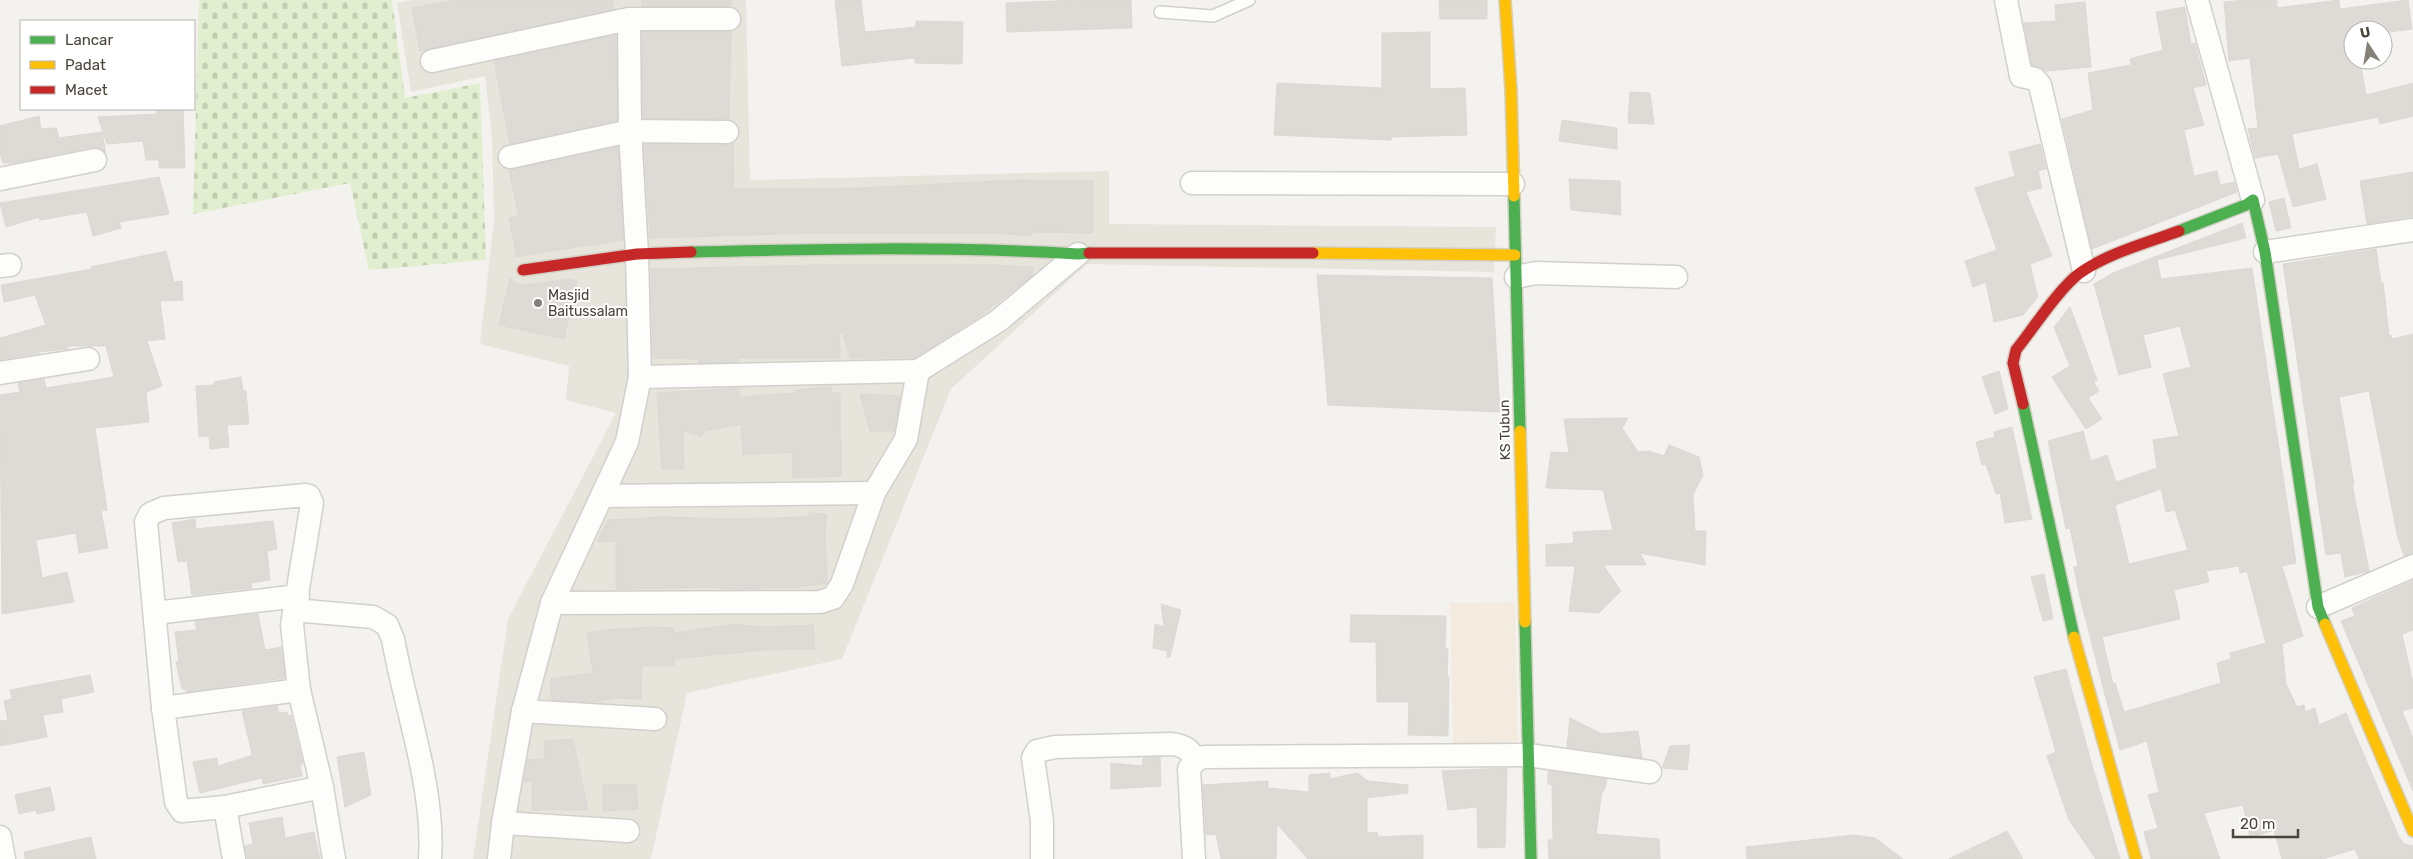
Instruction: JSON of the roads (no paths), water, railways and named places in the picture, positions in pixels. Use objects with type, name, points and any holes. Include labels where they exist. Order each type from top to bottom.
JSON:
[{"type":"street","name":"KS Tubun","points":[[1505,0],[1511,90],[1531,859]]},
{"type":"street","points":[[2006,0],[2021,76],[2036,79],[2040,85],[2084,271]]},
{"type":"street","points":[[2197,0],[2253,200],[2265,252],[2318,607],[2413,831]]},
{"type":"street","points":[[499,859],[503,823],[523,711],[552,603],[627,442],[640,377],[638,254],[630,131],[629,19]]},
{"type":"street","points":[[432,62],[629,19],[728,19]]},
{"type":"street","points":[[510,157],[630,131],[727,132]]},
{"type":"street","points":[[0,179],[95,160]]},
{"type":"street","points":[[1192,183],[1513,184]]},
{"type":"street","points":[[2136,859],[2096,723],[2013,363],[2016,350],[2069,283],[2084,271],[2107,259],[2246,205],[2253,200]]},
{"type":"street","points":[[2265,252],[2413,230]]},
{"type":"street","points":[[523,270],[638,254],[816,249],[995,249],[1078,254],[1102,250],[1516,266],[1536,273],[1676,277]]},
{"type":"street","points":[[640,377],[918,371],[998,321],[1078,254]]},
{"type":"street","points":[[0,373],[88,358]]},
{"type":"street","points":[[552,603],[820,602],[832,598],[842,584],[874,493],[906,439],[918,371]]},
{"type":"street","points":[[602,496],[874,493]]},
{"type":"street","points":[[322,787],[225,807],[188,812],[182,812],[178,807],[163,708],[146,522],[150,514],[155,511],[180,506],[309,496],[312,504],[292,626],[299,690],[322,787],[334,859]]},
{"type":"street","points":[[2318,607],[2413,566]]},
{"type":"street","points":[[155,613],[296,603],[373,617],[387,625],[393,638],[414,729],[428,812],[430,859]]},
{"type":"street","points":[[163,708],[299,690]]},
{"type":"street","points":[[523,711],[655,719]]},
{"type":"street","points":[[1042,859],[1042,821],[1033,758],[1037,750],[1055,747],[1172,744],[1182,745],[1189,749],[1196,760]]},
{"type":"street","points":[[1194,859],[1189,769],[1196,760],[1204,756],[1528,755],[1650,772]]},
{"type":"street","points":[[225,807],[234,859]]},
{"type":"street","points":[[503,823],[628,831]]},
{"type":"street","points":[[0,837],[4,859]]},
{"type":"lane","points":[[1160,12],[1212,16],[1249,0]]},
{"type":"place","name":"Masjid Baitussalam","points":[[538,303]]}]
